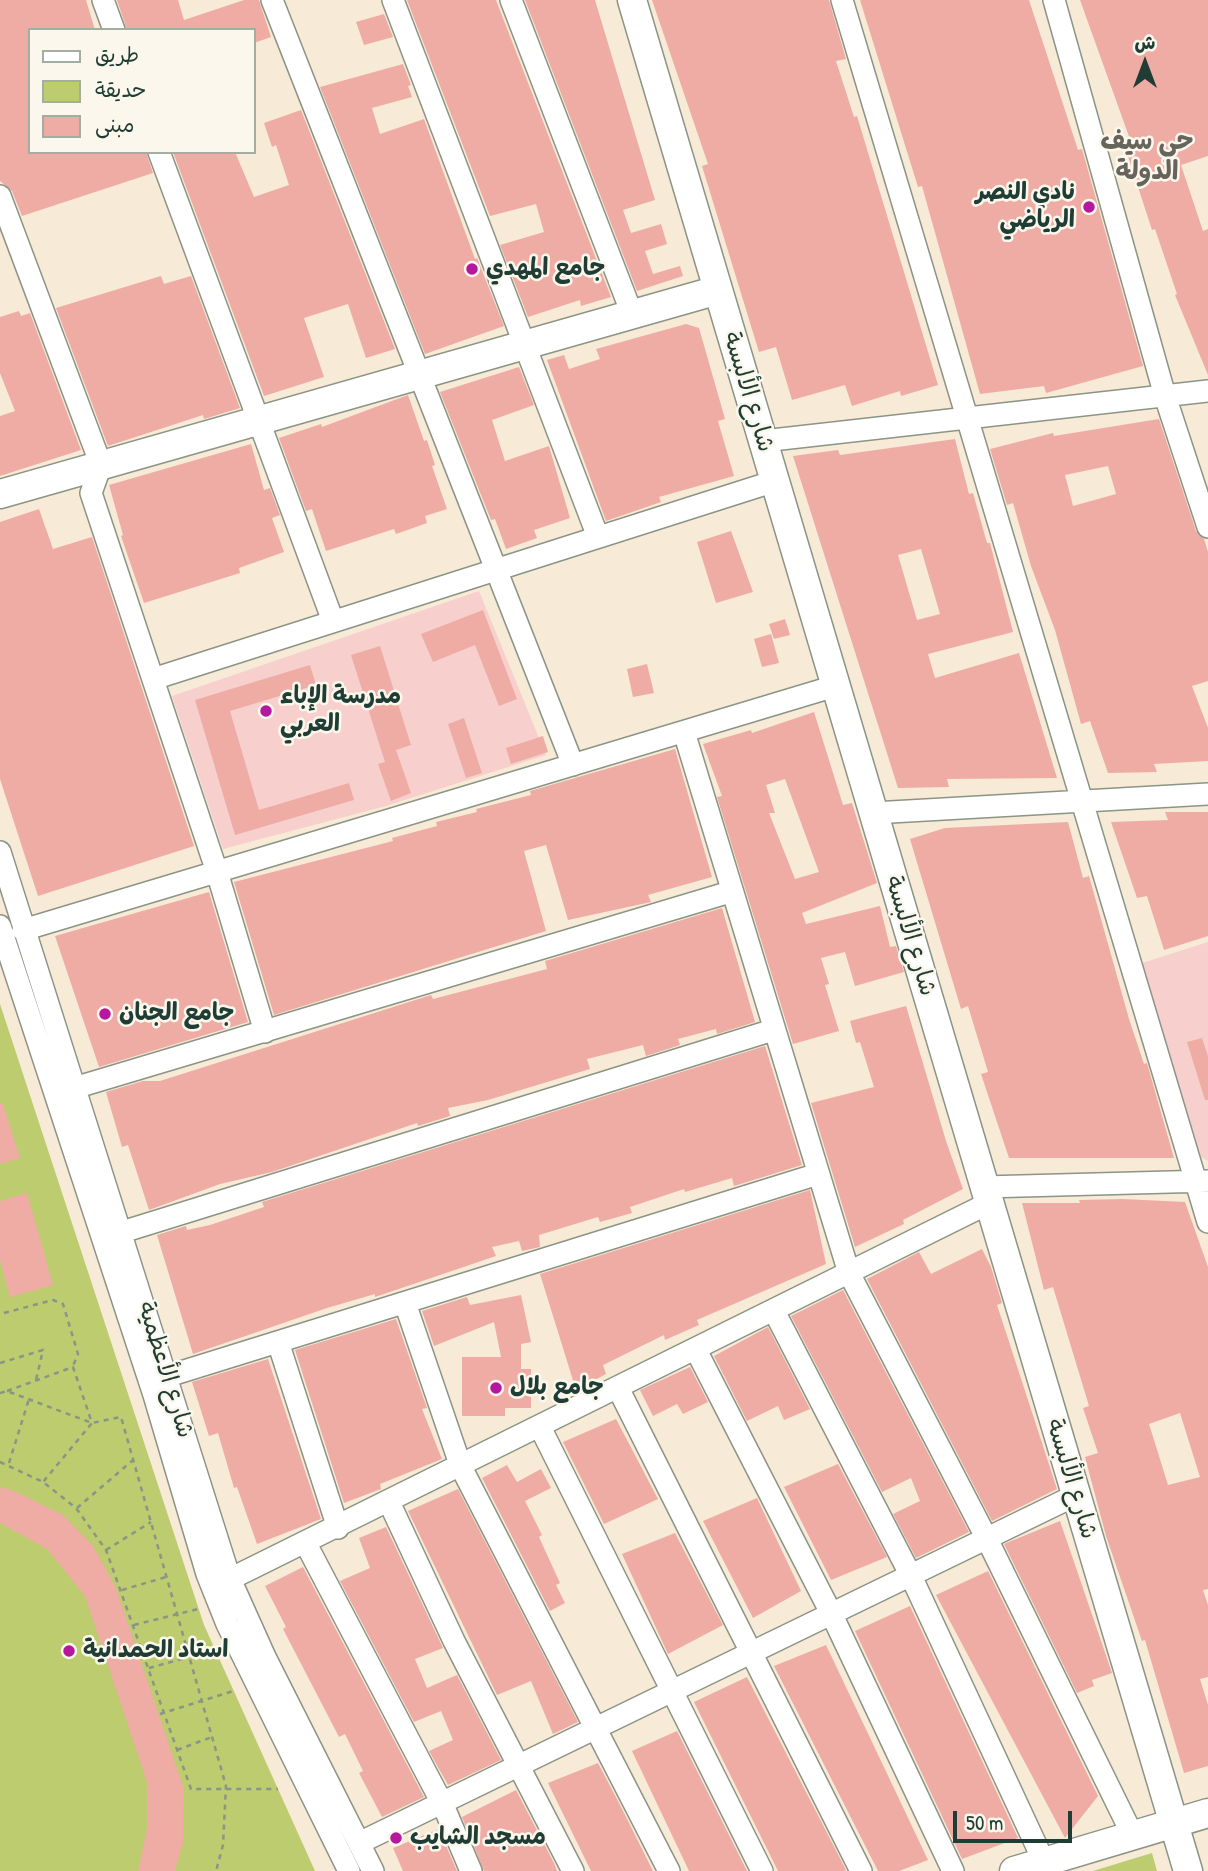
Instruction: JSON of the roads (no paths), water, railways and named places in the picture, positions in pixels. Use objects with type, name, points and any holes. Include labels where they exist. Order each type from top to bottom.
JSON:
[{"type":"main road","name":"شارع الألبسة","points":[[632,0],[1188,1871]]},
{"type":"main road","points":[[0,494],[718,290]]},
{"type":"main road","points":[[1014,1871],[1208,1813]]},
{"type":"street","points":[[103,0],[113,28]]},
{"type":"street","points":[[272,0],[417,376],[573,765]]},
{"type":"street","points":[[393,0],[598,537]]},
{"type":"street","points":[[511,0],[632,314]]},
{"type":"street","points":[[842,0],[966,419],[1202,1181],[1208,1222]]},
{"type":"street","points":[[1054,0],[1165,396],[1208,527]]},
{"type":"street","points":[[160,154],[333,621]]},
{"type":"street","points":[[0,196],[101,465],[91,493],[217,872],[265,1032]]},
{"type":"street","points":[[763,441],[1208,391]]},
{"type":"street","points":[[153,679],[775,481]]},
{"type":"street","points":[[23,930],[835,686]]},
{"type":"street","points":[[684,732],[730,892],[849,1273],[987,1539],[1133,1836]]},
{"type":"street","points":[[873,813],[1208,794]]},
{"type":"street","name":"شارع الأعظمية","points":[[0,852],[168,1376],[230,1579],[373,1871]]},
{"type":"street","points":[[74,1088],[730,892]]},
{"type":"street","points":[[0,926],[154,1395],[207,1574],[227,1623],[349,1871]]},
{"type":"street","points":[[122,1232],[773,1030]]},
{"type":"street","points":[[168,1376],[818,1174]]},
{"type":"street","points":[[230,1579],[338,1528],[849,1273],[987,1195],[1202,1181]]},
{"type":"street","points":[[405,1303],[461,1466],[598,1729],[668,1871]]},
{"type":"street","points":[[774,1311],[911,1576],[1044,1862]]},
{"type":"street","points":[[278,1342],[338,1528]]},
{"type":"street","points":[[696,1350],[832,1615],[953,1871]]},
{"type":"street","points":[[618,1388],[861,1871]]},
{"type":"street","points":[[540,1427],[762,1871]]},
{"type":"street","points":[[359,1843],[443,1805],[1076,1496]]},
{"type":"street","points":[[389,1502],[454,1641],[522,1766],[573,1871]]},
{"type":"street","points":[[305,1542],[443,1805],[471,1871]]},
{"type":"place","name":"نادي النصر الرياضي","points":[[1089,207]]},
{"type":"place","name":"جامع المهدي","points":[[472,269]]},
{"type":"place","name":"مدرسة الإباء العربي","points":[[266,711]]},
{"type":"place","name":"جامع الجنان","points":[[105,1014]]},
{"type":"place","name":"جامع بلال","points":[[496,1388]]},
{"type":"place","name":"استاد الحمدانية","points":[[69,1651]]},
{"type":"place","name":"مسجد الشايب","points":[[396,1838]]},
{"type":"district","name":"حي سيف الدولة","points":[[1147,157]]}]
